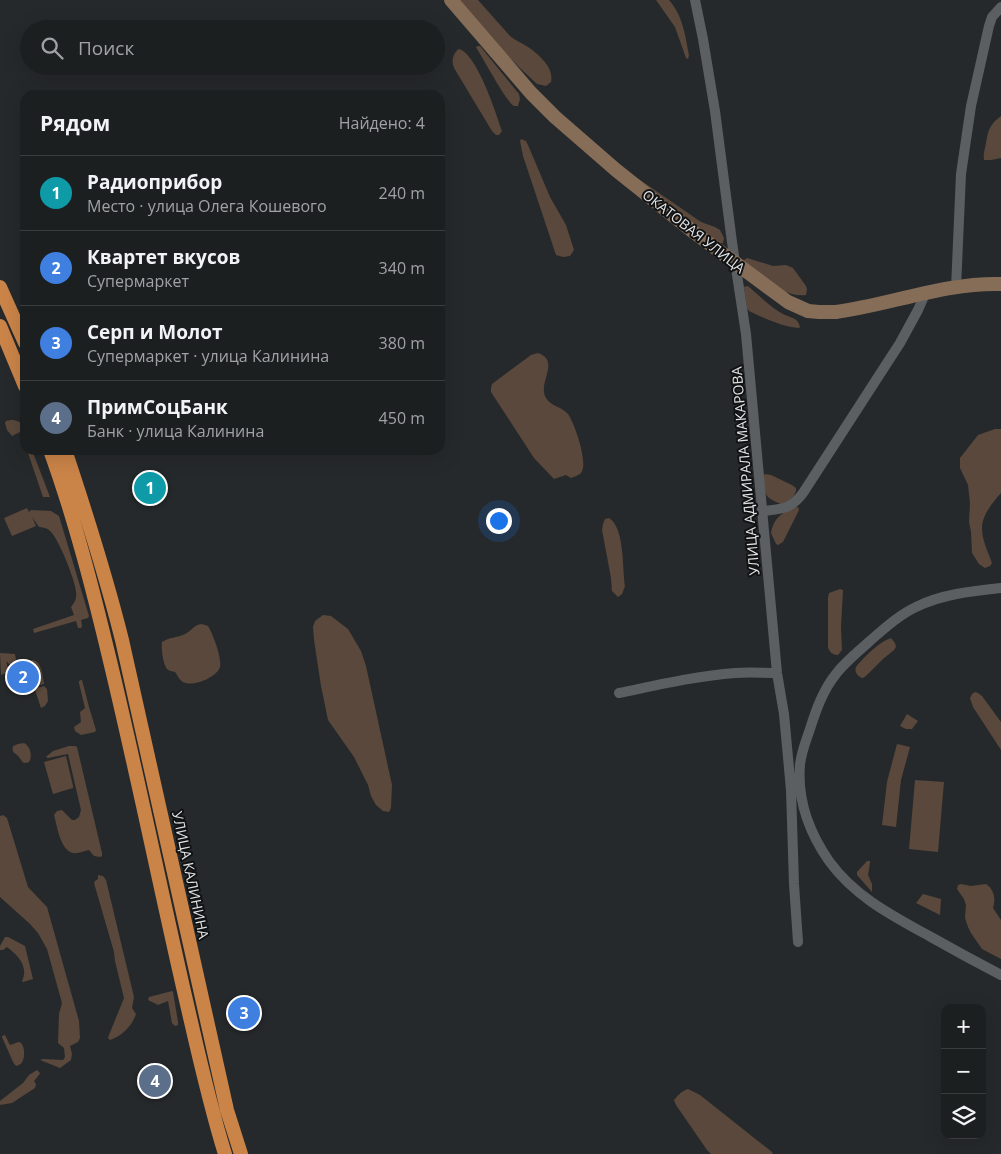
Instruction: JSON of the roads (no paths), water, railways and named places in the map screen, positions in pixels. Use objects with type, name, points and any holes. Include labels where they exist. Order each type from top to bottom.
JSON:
[{"type":"highway","points":[[0,286],[20,332]]},
{"type":"highway","points":[[0,326],[20,374]]},
{"type":"highway","points":[[52,455],[80,544],[108,654],[203,1072],[225,1154]]},
{"type":"highway","name":"УЛИЦА КАЛИНИНА","points":[[67,455],[112,601],[124,649],[227,1110],[241,1154]]},
{"type":"main road","name":"ОКАТОВАЯ УЛИЦА","points":[[451,0],[531,93],[555,117],[616,170],[788,302],[808,311],[847,310],[956,288],[1001,284]]},
{"type":"street","name":"УЛИЦА АДМИРАЛА МАКАРОВА","points":[[695,0],[715,111],[746,334],[778,673],[795,790],[794,884],[798,942]]},
{"type":"street","points":[[956,288],[960,189],[968,120],[989,26],[992,18],[1001,7]]},
{"type":"street","points":[[763,511],[787,507],[796,502],[803,494],[900,342],[925,294]]},
{"type":"street","points":[[1001,588],[952,595],[917,606],[890,624],[856,654],[836,674],[822,695],[800,764],[795,790],[811,832],[830,862],[846,881],[870,902],[1001,975]]},
{"type":"street","points":[[619,693],[673,681],[708,676],[736,673],[778,673]]},
{"type":"place","name":"Радиоприбор","points":[[150,488]]},
{"type":"place","name":"Квартет вкусов","points":[[23,677]]},
{"type":"place","name":"Серп и Молот","points":[[244,1013]]},
{"type":"place","name":"ПримСоцБанк","points":[[155,1081]]}]
